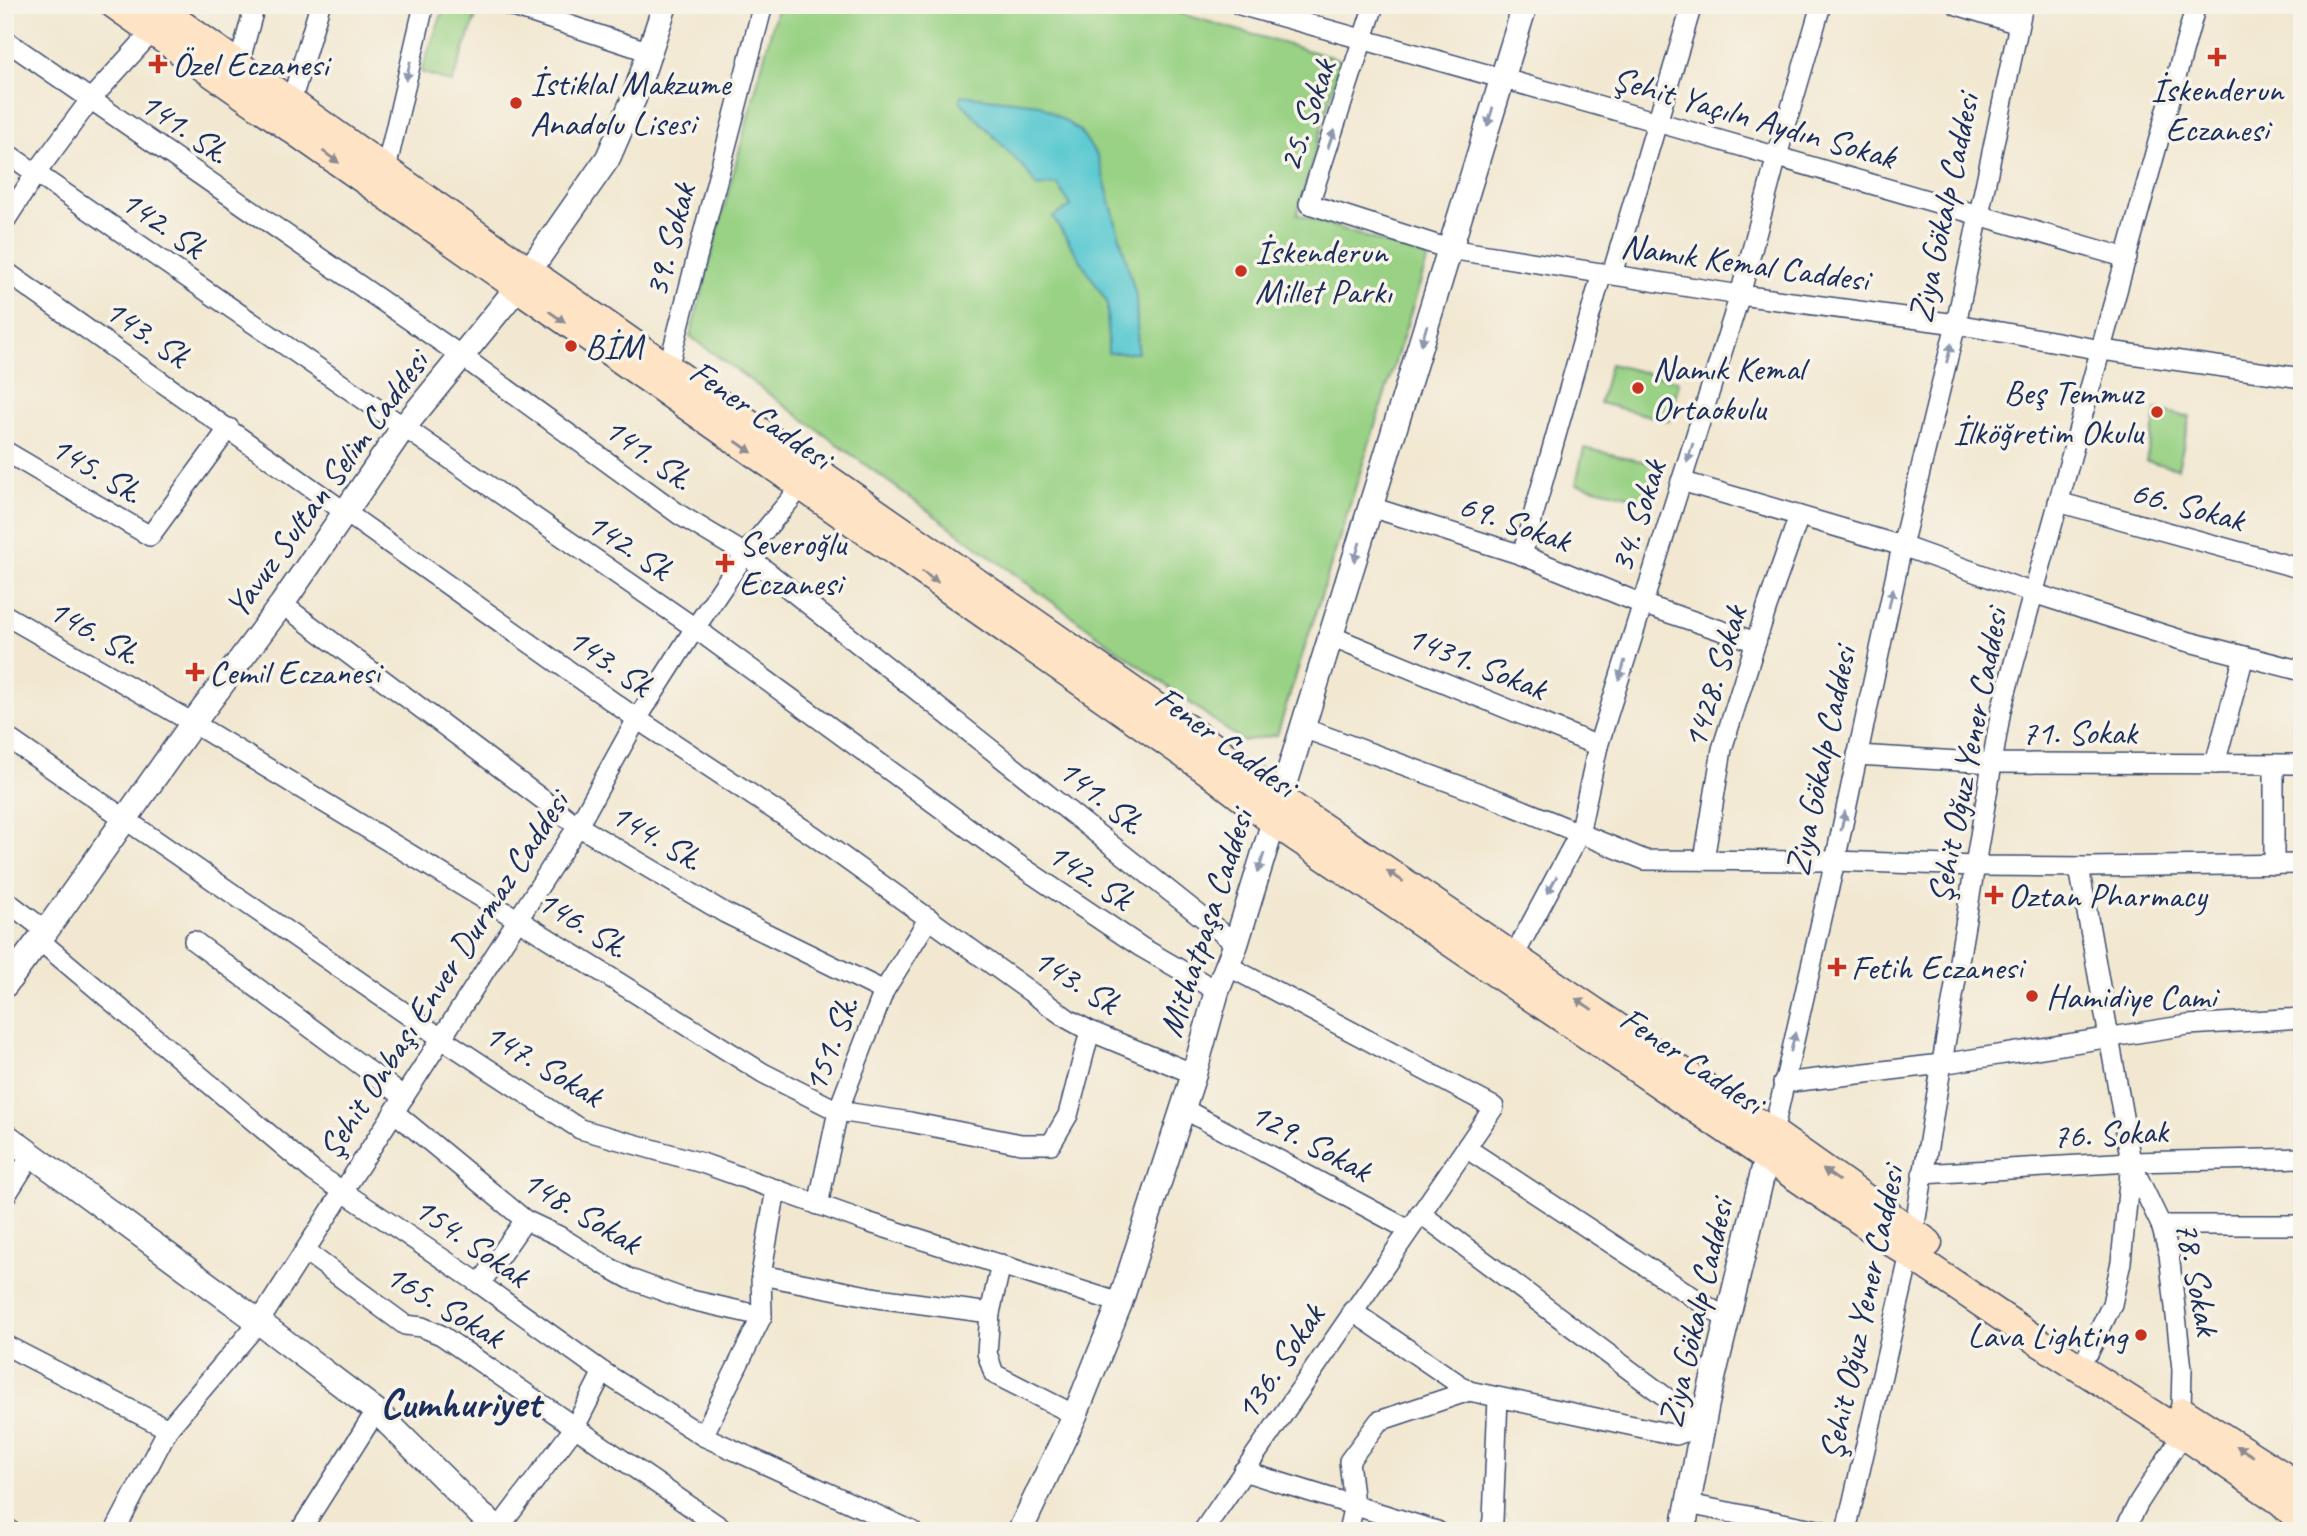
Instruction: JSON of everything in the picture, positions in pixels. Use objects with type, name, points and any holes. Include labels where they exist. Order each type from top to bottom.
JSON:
[{"type":"main road","name":"Fener Caddesi","points":[[142,13],[523,280],[801,487],[1207,770],[1514,956],[1770,1144]]},
{"type":"main road","name":"Fener Caddesi","points":[[523,280],[668,368],[1219,751],[1278,811],[1770,1144],[1911,1243],[2036,1340],[2302,1488]]},
{"type":"main road","name":"Fener Caddesi","points":[[1911,1243],[2089,1352],[2182,1422],[2282,1502],[2302,1522]]},
{"type":"street","points":[[236,77],[255,5]]},
{"type":"street","points":[[290,115],[320,5]]},
{"type":"street","points":[[384,182],[424,5]]},
{"type":"street","points":[[508,5],[650,52]]},
{"type":"street","name":"Yavuz Sultan Selim Caddesi","points":[[5,985],[282,604],[403,428],[523,280],[608,158],[634,98],[665,5]]},
{"type":"street","name":"39. Sokak","points":[[668,368],[763,5]]},
{"type":"street","name":"Şehit Yaçıln Aydın Sokak","points":[[1240,5],[1978,213],[2127,258]]},
{"type":"street","name":"25. Sokak","points":[[1309,204],[1374,5]]},
{"type":"street","name":"Mithatpaşa Caddesi","points":[[1020,1531],[1075,1415],[1120,1303],[1194,1074],[1217,991],[1232,955],[1278,811],[1525,5]]},
{"type":"street","points":[[1522,555],[1692,5]]},
{"type":"street","name":"34. Sokak","points":[[1514,956],[1579,834],[1598,746],[1740,295],[1821,5]]},
{"type":"street","points":[[1956,5],[2020,15]]},
{"type":"street","name":"Şehit Oğuz Yener Caddesi","points":[[1846,1531],[1911,1243],[2001,710],[2196,5]]},
{"type":"street","points":[[5,221],[36,173],[90,100],[142,13]]},
{"type":"street","name":"Ziya Gökalp Caddesi","points":[[1683,1531],[1703,1425],[1835,861],[1902,546],[1956,324],[2020,15]]},
{"type":"street","name":"141. Sk.","points":[[5,40],[463,356],[680,515],[745,554],[1232,955],[1494,1107]]},
{"type":"street","name":"142. Sk","points":[[5,152],[695,628],[1016,863],[1140,947],[1217,991]]},
{"type":"street","name":"Namık Kemal Caddesi","points":[[1309,204],[1449,249],[1740,295],[1956,324],[2102,350],[2302,378]]},
{"type":"street","name":"143. Sk","points":[[5,271],[637,719],[814,836],[1068,1019],[1090,1031],[1194,1074]]},
{"type":"street","name":"145. Sk.","points":[[5,451],[150,536],[229,428]]},
{"type":"street","points":[[1681,481],[1902,546],[2033,593],[2179,639],[2302,671]]},
{"type":"street","name":"Şehit Onbaşı Enver Durmaz Caddesi","points":[[115,1531],[168,1429],[259,1322],[578,826],[637,719],[695,628],[745,554],[801,487]]},
{"type":"street","name":"66. Sokak","points":[[2058,502],[2302,569]]},
{"type":"street","name":"69. Sokak","points":[[1371,507],[1522,555],[1642,604],[1756,642]]},
{"type":"street","name":"1428. Sokak","points":[[1704,860],[1722,749],[1799,516]]},
{"type":"street","name":"144. Sk.","points":[[282,604],[578,826],[725,913],[884,991]]},
{"type":"street","name":"146. Sk.","points":[[5,615],[193,723],[517,919],[763,1073],[838,1111],[1021,1144],[1051,1144],[1068,1115],[1090,1031]]},
{"type":"street","name":"1431. Sokak","points":[[1331,636],[1598,746]]},
{"type":"street","points":[[2216,764],[2244,656]]},
{"type":"street","points":[[1303,727],[1501,801],[1645,860],[2079,867],[2302,864]]},
{"type":"street","name":"147. Sokak","points":[[5,736],[441,1038],[580,1129],[702,1163],[867,1222],[1120,1303]]},
{"type":"street","name":"71. Sokak","points":[[1857,755],[1993,763],[2302,764]]},
{"type":"street","points":[[2274,764],[2274,864]]},
{"type":"street","points":[[2079,867],[2130,1162],[2121,1262],[2112,1304],[2089,1352]]},
{"type":"street","name":"154. Sokak","points":[[5,900],[314,1172],[480,1284],[603,1372],[703,1436],[912,1531]]},
{"type":"street","name":"151. Sk.","points":[[818,1205],[838,1111],[884,991],[929,918]]},
{"type":"street","name":"148. Sokak","points":[[194,940],[399,1105],[525,1220],[559,1236],[630,1279],[682,1298],[762,1316]]},
{"type":"street","points":[[1783,1083],[1941,1064],[2189,1025],[2302,1018]]},
{"type":"street","name":"136. Sokak","points":[[1203,1531],[1494,1107]]},
{"type":"street","name":"129. Sokak","points":[[1182,1108],[1409,1230]]},
{"type":"street","points":[[5,1135],[376,1411],[480,1514],[501,1530],[575,1427],[603,1372]]},
{"type":"street","points":[[1466,1148],[1728,1320]]},
{"type":"street","points":[[5,1196],[32,1154]]},
{"type":"street","name":"76. Sokak","points":[[1922,1174],[2130,1162],[2302,1158]]},
{"type":"street","name":"78. Sokak","points":[[2130,1162],[2161,1225],[2169,1254],[2182,1369],[2182,1422]]},
{"type":"street","points":[[703,1436],[762,1316],[761,1275],[776,1189]]},
{"type":"street","points":[[1420,1213],[1703,1425]]},
{"type":"street","points":[[480,1284],[525,1220]]},
{"type":"street","points":[[2161,1225],[2302,1225]]},
{"type":"street","name":"165. Sokak","points":[[305,1251],[405,1325],[422,1327],[441,1335],[726,1531]]},
{"type":"street","points":[[1001,1264],[990,1313],[987,1353],[993,1374],[1075,1415]]},
{"type":"street","points":[[761,1275],[878,1298],[990,1313]]},
{"type":"street","points":[[1352,1311],[1469,1391],[1676,1435],[1703,1425]]},
{"type":"street","points":[[5,1345],[168,1429]]},
{"type":"street","points":[[1348,1531],[1354,1505],[1349,1461],[1379,1421],[1469,1391]]},
{"type":"street","points":[[1490,1531],[1493,1520],[1498,1398]]},
{"type":"street","points":[[300,1531],[376,1411]]},
{"type":"street","points":[[2124,1531],[2182,1422]]},
{"type":"street","points":[[1243,1471],[1437,1531]]},
{"type":"street","points":[[1688,1504],[1823,1531]]},
{"type":"green space","points":[[445,5],[476,16],[452,83],[421,72]]},
{"type":"green space","name":"İskenderun Millet Parkı","points":[[778,5],[1151,5],[1341,60],[1297,214],[1428,258],[1277,735],[1242,741],[690,336]]},
{"type":"green space","points":[[1610,364],[1679,381],[1669,421],[1600,403]]},
{"type":"green space","points":[[2157,410],[2190,417],[2178,468],[2146,461]]},
{"type":"green space","points":[[1584,448],[1655,464],[1647,500],[1576,484]]},
{"type":"water","points":[[961,95],[1039,104],[1080,131],[1098,157],[1136,296],[1138,353],[1108,353],[1107,302],[1053,217],[1071,206],[1057,184],[1037,187],[1026,170],[960,101]]},
{"type":"place","name":"İskenderun Eczanesi","points":[[2217,57]]},
{"type":"place","name":"Özel Eczanesi","points":[[158,64]]},
{"type":"place","name":"İstiklal Makzume Anadolu Lisesi","points":[[516,103]]},
{"type":"place","name":"İskenderun Millet Parkı","points":[[1241,271]]},
{"type":"place","name":"BİM","points":[[571,346]]},
{"type":"place","name":"Namık Kemal Ortaokulu","points":[[1638,388]]},
{"type":"place","name":"Beş Temmuz İlköğretim Okulu","points":[[2157,412]]},
{"type":"place","name":"Severoğlu Eczanesi","points":[[725,563]]},
{"type":"place","name":"Cemil Eczanesi","points":[[195,672]]},
{"type":"place","name":"Oztan Pharmacy","points":[[1994,895]]},
{"type":"place","name":"Fetih Eczanesi","points":[[1837,967]]},
{"type":"place","name":"Hamidiye Cami","points":[[2032,996]]},
{"type":"place","name":"Lava Lighting","points":[[2141,1335]]},
{"type":"district","name":"Cumhuriyet","points":[[460,1402]]}]
